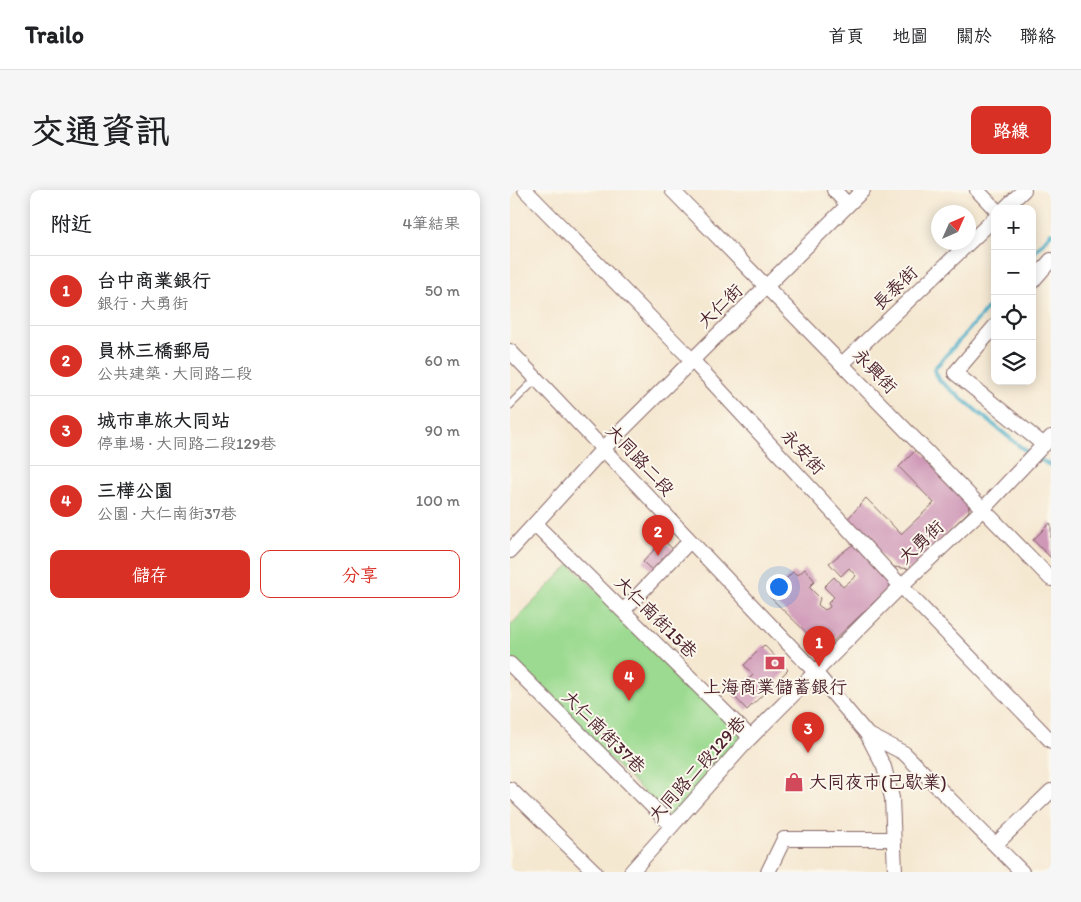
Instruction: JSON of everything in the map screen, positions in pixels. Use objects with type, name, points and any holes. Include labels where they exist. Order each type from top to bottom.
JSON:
[{"type":"street","name":"永安街","points":[[526,190],[691,359],[901,586],[1051,741]]},
{"type":"street","name":"永興街","points":[[672,190],[1051,579]]},
{"type":"street","points":[[834,190],[848,205]]},
{"type":"street","name":"大仁街","points":[[510,551],[603,449],[691,359],[767,287],[863,190]]},
{"type":"street","points":[[977,190],[991,205]]},
{"type":"street","points":[[1008,205],[1024,190]]},
{"type":"street","name":"長泰街","points":[[842,364],[991,222]]},
{"type":"street","points":[[1036,277],[1051,260]]},
{"type":"street","points":[[991,331],[955,373],[1045,444]]},
{"type":"street","name":"大同路二段","points":[[510,351],[815,672],[867,734],[884,767],[892,798],[895,872]]},
{"type":"street","name":"大勇街","points":[[815,672],[901,586],[983,509],[1030,462],[1045,444]]},
{"type":"street","name":"大仁南街15巷","points":[[535,524],[750,738]]},
{"type":"street","points":[[623,611],[690,541]]},
{"type":"street","name":"大仁南街37巷","points":[[510,664],[672,826]]},
{"type":"street","name":"大同路二段129巷","points":[[631,872],[750,738],[815,672]]},
{"type":"street","points":[[867,734],[904,753],[1022,872]]},
{"type":"street","points":[[510,788],[596,872]]},
{"type":"street","points":[[996,844],[1051,791]]},
{"type":"street","points":[[768,872],[784,839],[893,839]]},
{"type":"lane","points":[[510,405],[537,378]]},
{"type":"green space","points":[[570,564],[748,740],[675,822],[510,662],[510,626]]},
{"type":"building","points":[[918,448],[968,499],[969,511],[910,569],[894,567],[846,521],[866,498],[901,534],[934,503],[899,467]]},
{"type":"building","points":[[1051,524],[1051,558],[1033,540]]},
{"type":"building","points":[[663,540],[674,550],[654,572],[643,562]]},
{"type":"building","points":[[856,542],[890,577],[890,587],[829,645],[818,644],[769,596],[793,572],[798,575],[805,569],[815,581],[809,587],[820,598],[818,605],[825,610],[830,607],[828,603],[834,597],[824,587],[834,577],[843,587],[856,576],[849,568],[841,576],[829,563]]},
{"type":"building","points":[[764,645],[788,670],[747,710],[733,695],[753,675],[744,665]]},
{"type":"waterway","points":[[1036,250],[1051,233]]},
{"type":"waterway","points":[[991,305],[934,369],[940,381],[1022,448],[1051,466]]},
{"type":"place","name":"員林三橋郵局","points":[[658,556]]},
{"type":"place","name":"上海商業儲蓄銀行","points":[[775,663]]},
{"type":"place","name":"台中商業銀行","points":[[819,667]]},
{"type":"place","name":"三樺公園","points":[[629,701]]},
{"type":"place","name":"城市車旅大同站","points":[[808,753]]},
{"type":"place","name":"大同夜市(已歇業)","points":[[794,782]]}]
